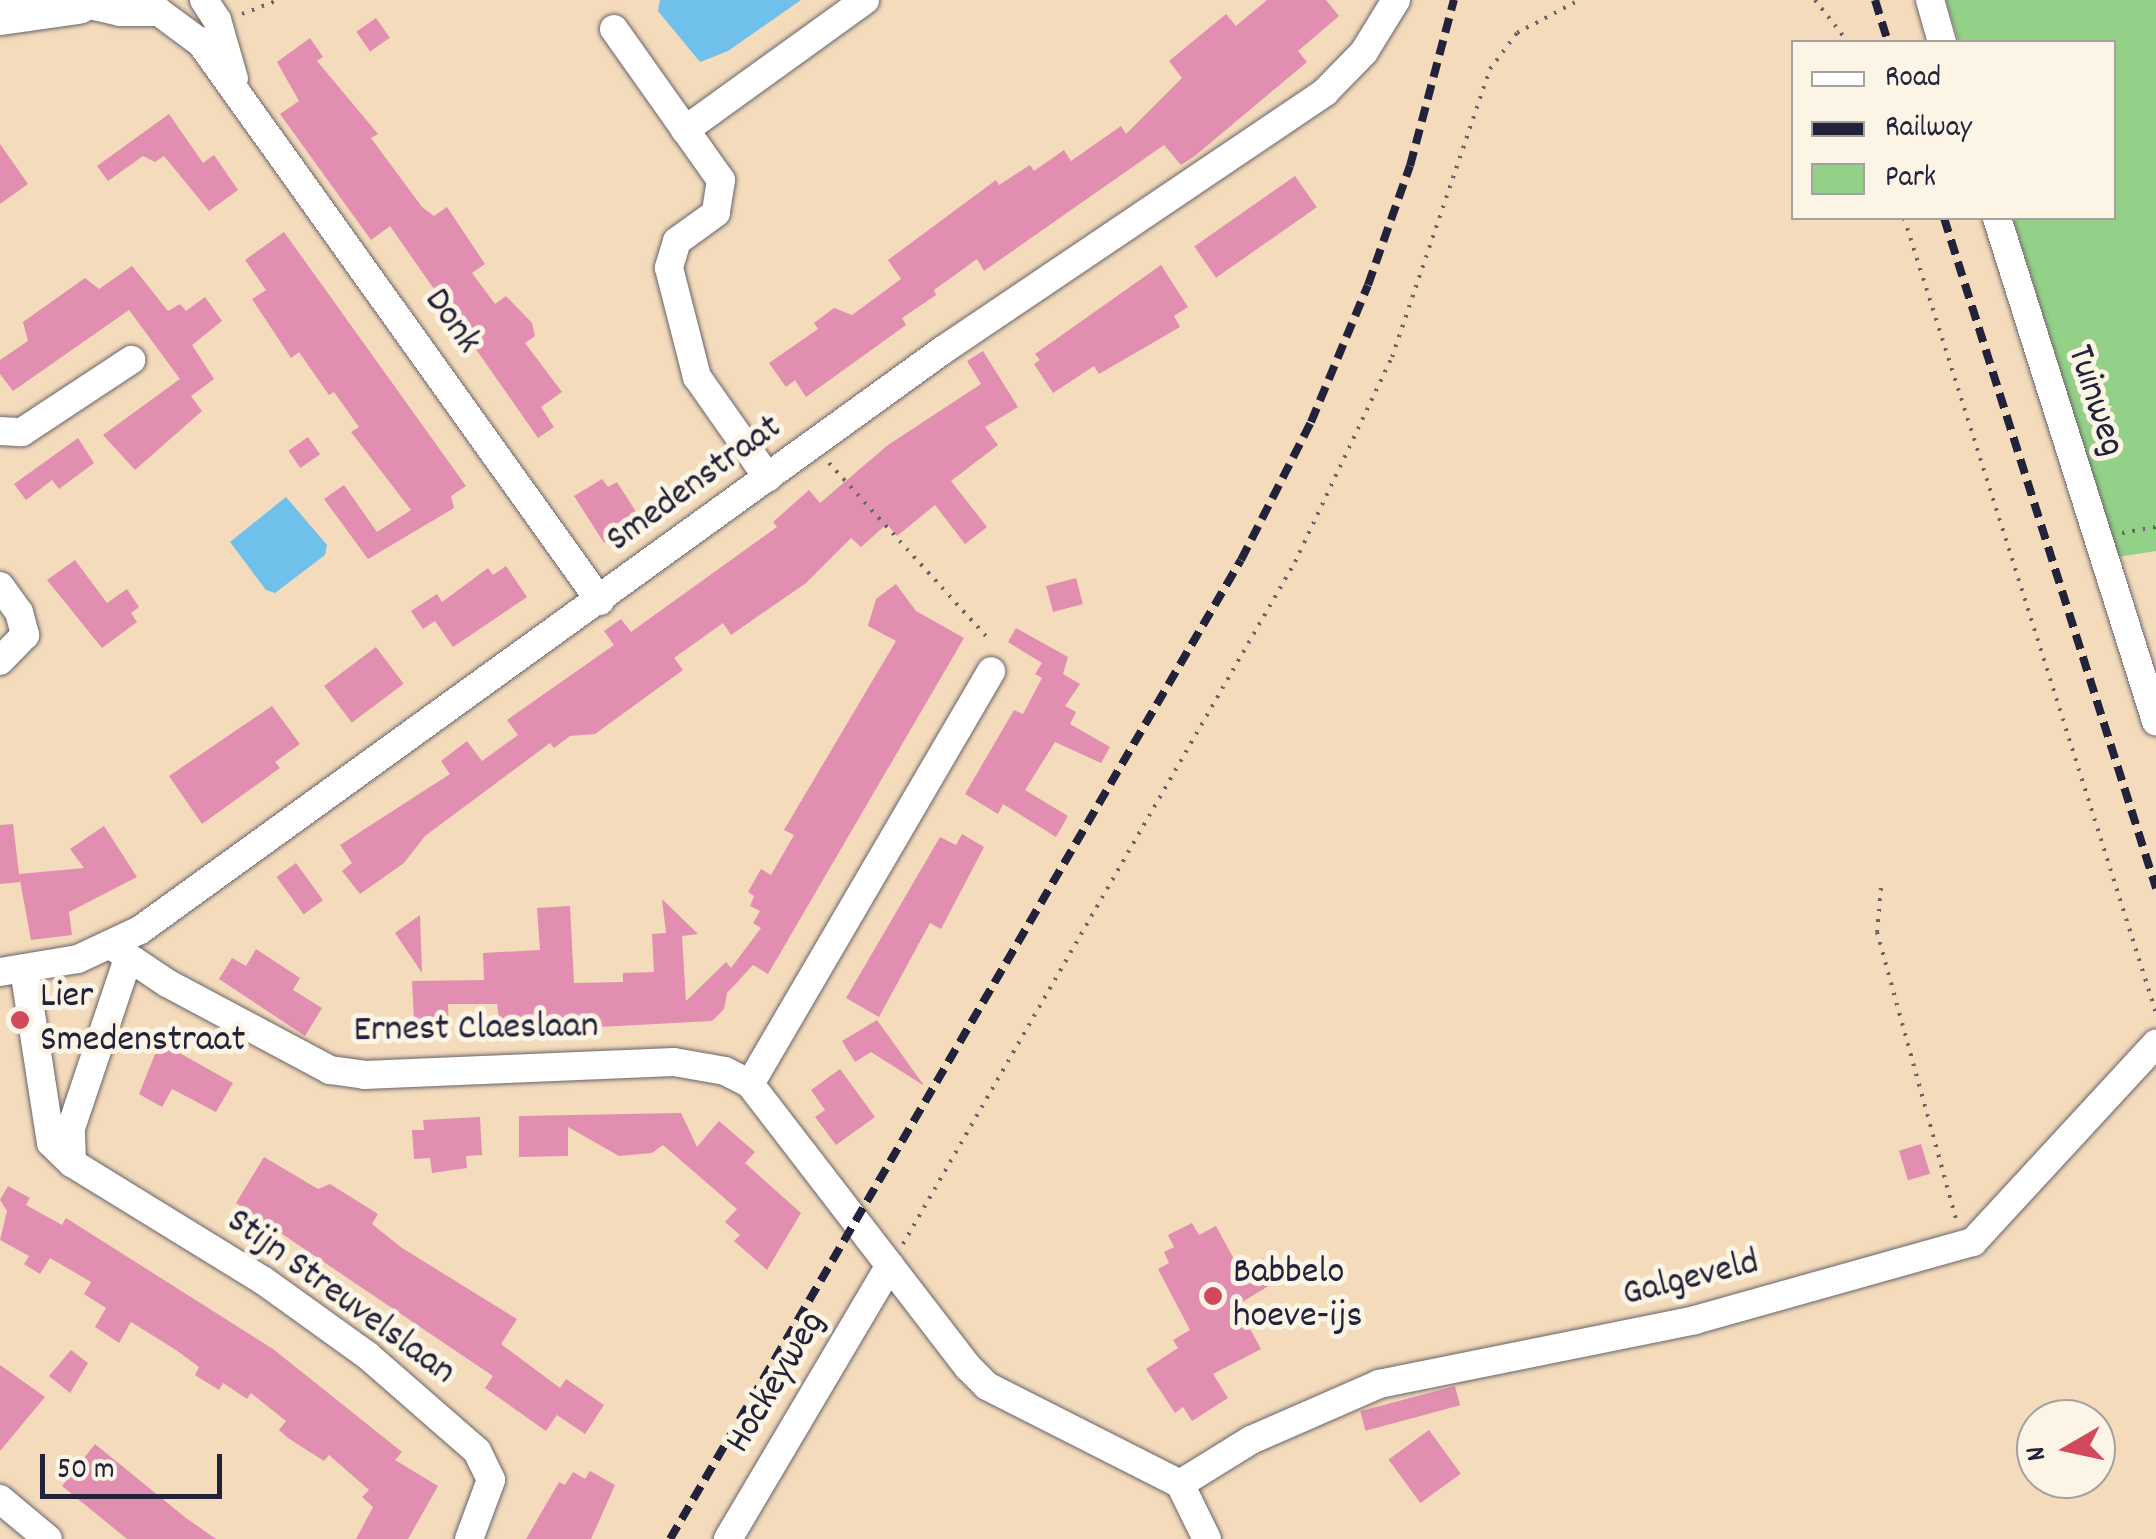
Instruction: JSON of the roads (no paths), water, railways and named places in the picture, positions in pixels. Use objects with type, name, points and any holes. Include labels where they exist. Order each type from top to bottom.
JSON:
[{"type":"highway","points":[[0,11],[75,0]]},
{"type":"street","name":"Donk","points":[[75,0],[168,15],[236,90],[600,601]]},
{"type":"street","points":[[685,130],[865,0]]},
{"type":"street","name":"Smedenstraat","points":[[12,970],[120,952],[943,350],[1326,92],[1364,52],[1396,0]]},
{"type":"street","points":[[1930,2],[1941,40]]},
{"type":"street","name":"Donk","points":[[217,7],[236,90]]},
{"type":"street","points":[[614,29],[721,180],[716,212],[677,241],[670,256],[697,377],[768,478]]},
{"type":"street","name":"Tuinweg","points":[[1998,220],[2156,721]]},
{"type":"street","points":[[0,431],[22,432],[131,360]]},
{"type":"street","points":[[0,586],[19,612],[24,635],[0,661]]},
{"type":"street","points":[[991,671],[750,1084],[987,1386],[1180,1484],[1207,1539]]},
{"type":"street","points":[[72,1163],[72,1128],[120,952]]},
{"type":"street","name":"Ernest Claeslaan","points":[[120,952],[330,1070],[381,1075],[674,1062],[725,1071],[750,1084]]},
{"type":"street","name":"Stijn Streuvelslaan","points":[[12,970],[50,1143],[72,1163],[264,1281],[368,1355],[478,1451],[491,1480],[469,1539]]},
{"type":"street","name":"Galgeveld","points":[[1180,1484],[1251,1440],[1380,1384],[1694,1320],[1964,1246],[1983,1234],[2156,1044]]},
{"type":"street","name":"Hockeyweg","points":[[728,1539],[890,1265]]},
{"type":"street","points":[[0,1499],[48,1539]]},
{"type":"water","points":[[660,0],[801,0],[728,51],[700,62],[658,11]]},
{"type":"water","points":[[286,497],[327,545],[325,555],[275,593],[266,590],[230,542]]},
{"type":"railway","points":[[670,1539],[1241,560],[1311,422],[1368,285],[1410,166],[1454,0]]},
{"type":"railway","points":[[1875,0],[1887,40]]},
{"type":"railway","points":[[1945,220],[2156,888]]},
{"type":"place","name":"Lier Smedenstraat","points":[[20,1020]]},
{"type":"place","name":"Babbelo hoeve-ijs","points":[[1213,1296]]}]
